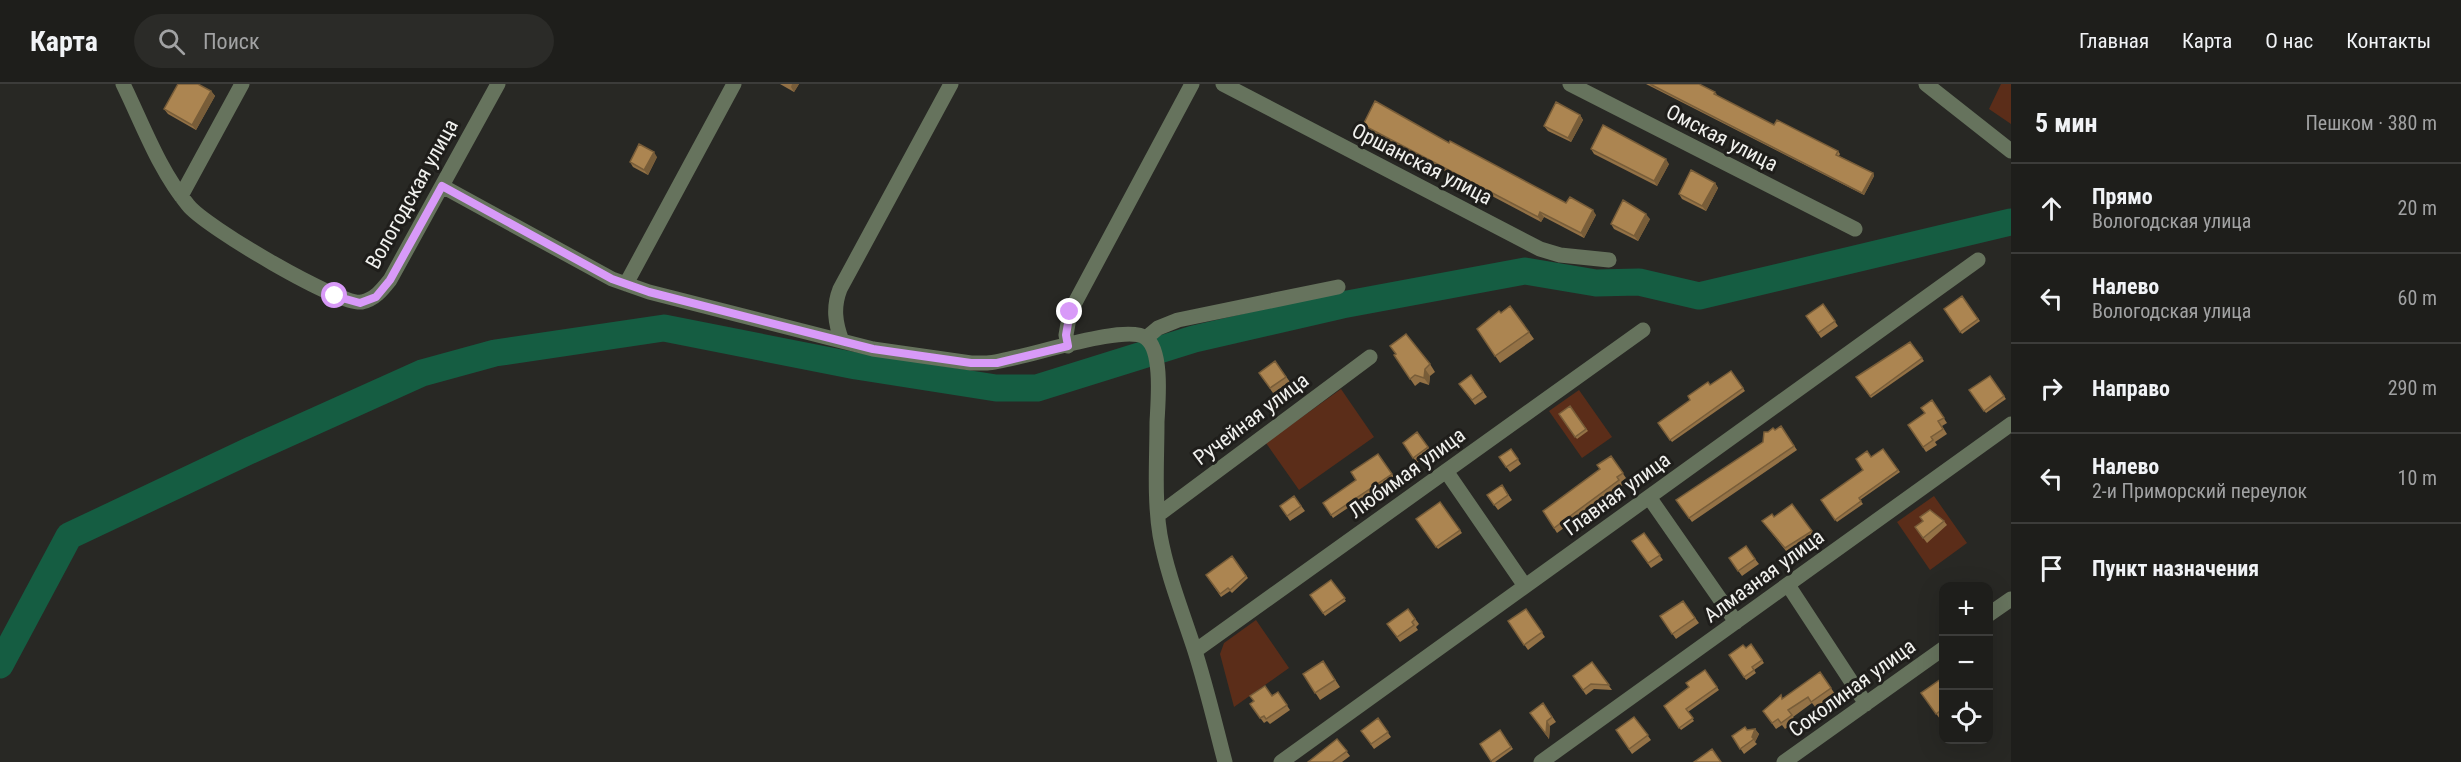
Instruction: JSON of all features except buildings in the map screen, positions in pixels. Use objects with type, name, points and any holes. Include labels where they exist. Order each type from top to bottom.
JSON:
[{"type":"street","name":"Вологодская улица","points":[[123,84],[160,163],[190,208],[224,236],[335,296],[360,303],[376,297],[390,280],[498,84]]},
{"type":"street","points":[[181,196],[242,84]]},
{"type":"street","points":[[626,284],[734,84]]},
{"type":"street","points":[[842,341],[835,315],[840,289],[951,84]]},
{"type":"street","points":[[1068,346],[1066,335],[1070,312],[1192,84]]},
{"type":"street","name":"Оршанская улица","points":[[1223,84],[1540,249],[1560,255],[1609,260]]},
{"type":"street","name":"Омская улица","points":[[1569,84],[1855,229]]},
{"type":"street","points":[[1926,84],[2011,151]]},
{"type":"street","points":[[442,186],[587,266],[626,284],[649,292],[873,349],[971,363],[997,363],[1126,334],[1139,334],[1152,349]]},
{"type":"street","name":"Главная улица","points":[[1281,762],[1978,260]]},
{"type":"street","points":[[1225,762],[1195,651],[1166,562],[1160,533],[1152,349],[1158,328],[1178,320],[1338,287]]},
{"type":"street","name":"Любимая улица","points":[[1195,651],[1643,330]]},
{"type":"street","name":"Ручейная улица","points":[[1158,514],[1370,357]]},
{"type":"street","name":"Алмазная улица","points":[[1541,762],[2011,424]]},
{"type":"street","points":[[1446,471],[1525,586]]},
{"type":"street","points":[[1649,497],[1736,622]]},
{"type":"street","points":[[1788,585],[1866,704]]},
{"type":"street","points":[[1993,612],[2011,599]]},
{"type":"street","name":"Соколиная улица","points":[[1784,762],[1939,652]]},
{"type":"shaded area","points":[[2001,84],[2011,84],[2011,124],[1989,109]]},
{"type":"shaded area","points":[[1341,389],[1374,437],[1299,490],[1266,443]]},
{"type":"shaded area","points":[[1579,390],[1612,437],[1582,458],[1549,411]]},
{"type":"shaded area","points":[[1934,496],[1967,543],[1930,570],[1897,522]]},
{"type":"shaded area","points":[[1256,620],[1289,668],[1234,707],[1220,654],[1224,643]]},
{"type":"waterway","points":[[0,665],[69,536],[422,373],[495,353],[664,328],[856,366],[996,388],[1037,388],[1194,339],[1342,305],[1525,271],[1596,283],[1639,282],[1699,296],[2011,222]]},
{"type":"route","points":[[335,296],[360,303],[376,297],[390,280],[442,186],[612,279],[649,292],[873,349],[971,363],[997,363],[1068,346],[1066,335],[1070,312]]}]
